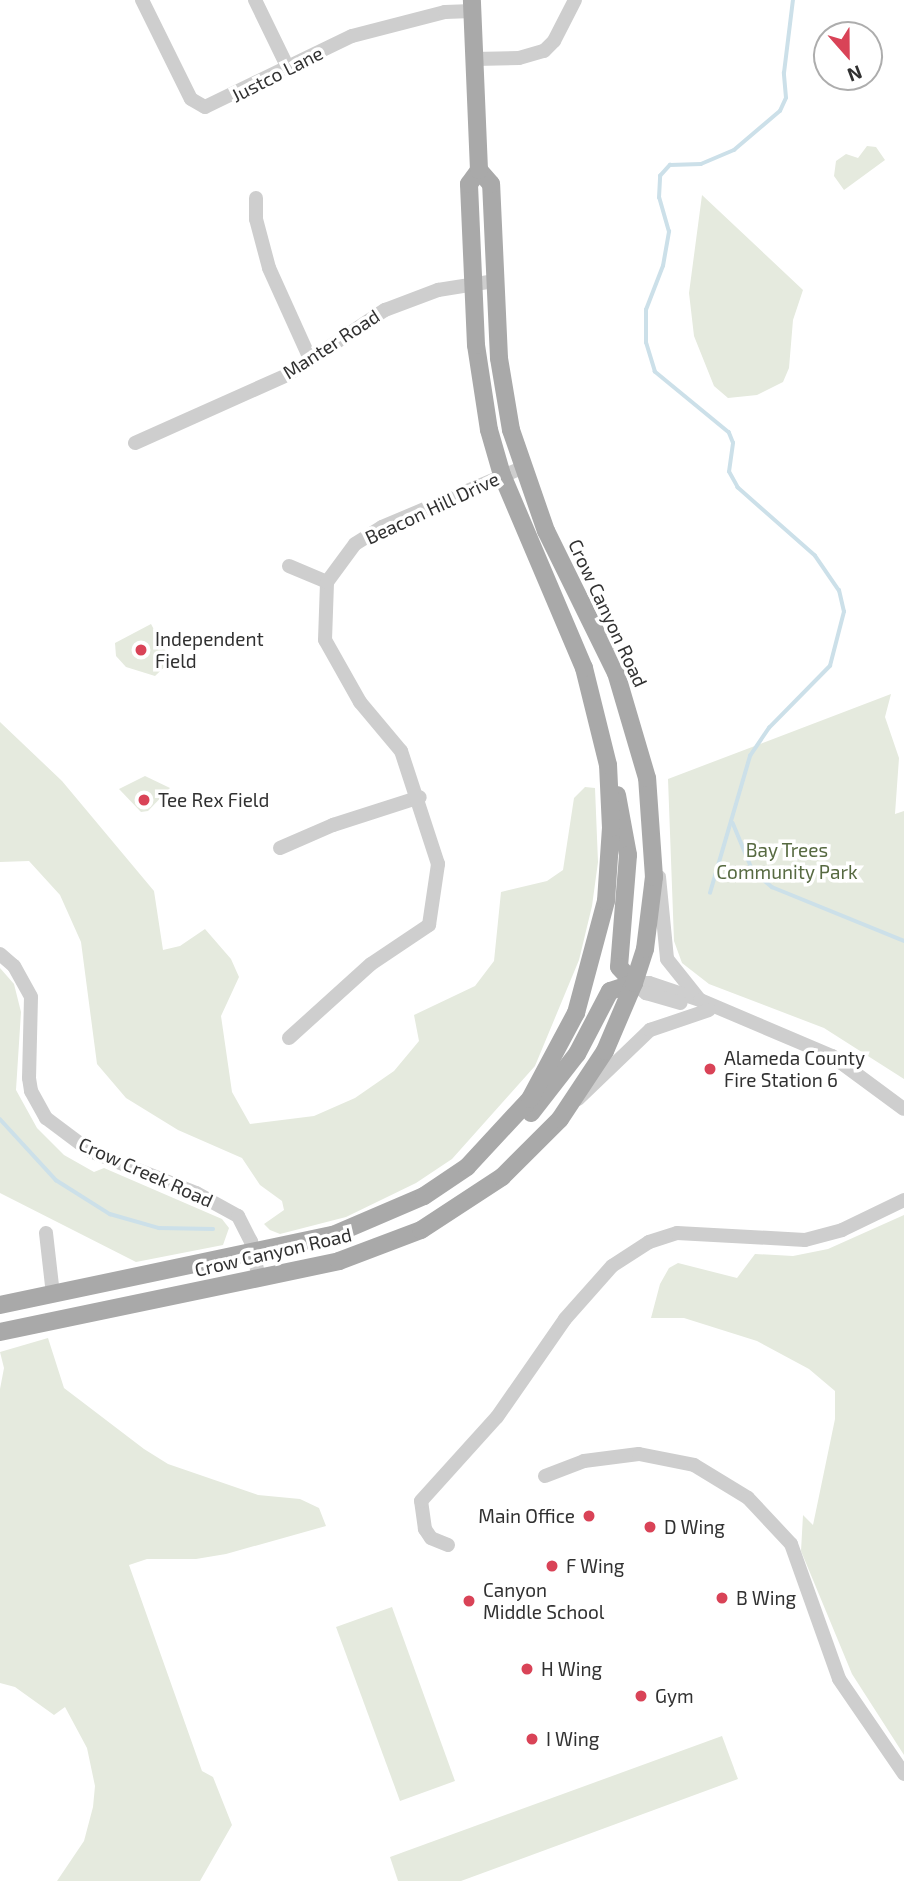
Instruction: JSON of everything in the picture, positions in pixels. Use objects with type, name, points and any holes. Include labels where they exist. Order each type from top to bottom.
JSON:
[{"type":"main road","name":"Crow Canyon Road","points":[[0,1332],[339,1261],[421,1230],[502,1177],[572,1105],[605,1051],[634,983],[651,912],[655,841],[636,726],[616,673],[546,531],[522,468],[502,382],[491,184],[479,170],[472,5]]},
{"type":"main road","name":"Crow Canyon Road","points":[[0,1305],[333,1235],[393,1212],[449,1181],[496,1139],[547,1073],[588,978],[600,935],[609,867],[608,765],[584,668],[502,475],[480,382],[469,184],[479,170]]},
{"type":"main road","points":[[496,1139],[520,1126],[549,1094],[610,991],[634,983],[619,967],[628,855],[608,765]]},
{"type":"main road","points":[[0,1340],[36,1324]]},
{"type":"street","name":"Justco Lane","points":[[142,0],[197,105],[213,107],[364,32],[472,5]]},
{"type":"street","points":[[255,0],[288,68]]},
{"type":"street","points":[[474,60],[519,58],[544,51],[554,41],[575,0]]},
{"type":"street","points":[[256,198],[256,219],[269,268],[310,359]]},
{"type":"street","name":"Manter Road","points":[[135,443],[287,375],[385,310],[438,290],[495,281]]},
{"type":"street","name":"Beacon Hill Drive","points":[[327,582],[355,544],[382,527],[522,468]]},
{"type":"street","points":[[289,566],[327,582],[326,640],[360,702],[401,751],[420,797],[438,864],[429,925],[371,964],[289,1038]]},
{"type":"street","points":[[280,848],[333,825],[420,797]]},
{"type":"street","points":[[655,841],[667,959],[710,1007]]},
{"type":"street","name":"Crow Creek Road","points":[[0,954],[14,966],[31,997],[31,1091],[47,1118],[90,1151],[196,1193],[238,1216],[254,1253],[259,1278]]},
{"type":"street","points":[[634,983],[646,993],[710,1007],[832,1056],[904,1109]]},
{"type":"street","points":[[572,1105],[650,1030],[710,1007]]},
{"type":"street","points":[[448,1545],[432,1538],[425,1529],[421,1501],[497,1417],[565,1319],[612,1266],[649,1242],[677,1233],[805,1240],[839,1231],[904,1200]]},
{"type":"street","points":[[46,1233],[53,1294]]},
{"type":"street","points":[[545,1476],[584,1461],[648,1455],[694,1465],[748,1497],[790,1544],[839,1679],[904,1774]]},
{"type":"green space","points":[[867,146],[876,147],[885,160],[844,190],[834,176],[836,161],[846,154],[858,158]]},
{"type":"green space","points":[[702,195],[803,290],[793,320],[789,368],[783,382],[757,395],[728,398],[714,386],[694,336],[689,293]]},
{"type":"green space","name":"Independent Field","points":[[151,624],[171,661],[155,676],[126,667],[116,656],[115,643]]},
{"type":"green space","name":"Bay Trees Community Park","points":[[891,694],[885,717],[899,758],[895,814],[904,811],[904,1079],[824,1028],[709,984],[682,963],[674,941],[668,779]]},
{"type":"green space","points":[[0,722],[62,781],[154,891],[163,950],[180,946],[205,929],[231,959],[239,977],[221,1016],[232,1092],[250,1124],[314,1116],[355,1098],[394,1071],[419,1041],[414,1015],[475,986],[494,961],[501,892],[547,881],[563,870],[574,798],[585,787],[595,788],[598,862],[592,906],[579,960],[535,1066],[452,1159],[416,1183],[346,1217],[280,1234],[270,1230],[264,1224],[284,1210],[282,1201],[260,1185],[242,1158],[178,1130],[126,1098],[97,1064],[81,942],[60,895],[29,861],[0,862]]},
{"type":"green space","name":"Tee Rex Field","points":[[145,776],[170,788],[148,811],[141,812],[119,789]]},
{"type":"green space","points":[[0,968],[14,984],[21,1012],[16,1090],[37,1128],[64,1155],[94,1172],[104,1168],[222,1219],[229,1228],[223,1245],[136,1262],[0,1193]]},
{"type":"green space","points":[[904,1215],[904,1755],[852,1674],[801,1551],[803,1515],[813,1525],[835,1419],[835,1391],[809,1369],[757,1341],[684,1318],[651,1318],[660,1284],[669,1268],[678,1263],[737,1278],[755,1254],[793,1256],[828,1249]]},
{"type":"green space","points":[[48,1338],[64,1388],[144,1449],[168,1464],[258,1495],[300,1499],[319,1508],[326,1526],[226,1554],[196,1559],[147,1559],[129,1565],[202,1771],[213,1777],[232,1825],[200,1881],[57,1881],[84,1841],[93,1807],[95,1786],[87,1748],[65,1707],[54,1715],[15,1687],[0,1683],[0,1389],[4,1368],[0,1352]]},
{"type":"green space","points":[[392,1607],[455,1781],[400,1801],[336,1627]]},
{"type":"green space","points":[[722,1736],[738,1779],[461,1881],[398,1881],[390,1857]]},
{"type":"waterway","points":[[710,893],[750,756],[769,728],[830,666],[844,612],[839,591],[815,556],[738,488],[729,472],[733,443],[729,433],[655,372],[646,343],[646,310],[663,266],[669,232],[659,198],[660,176],[670,165],[701,164],[734,150],[780,111],[786,98],[784,73],[793,0]]},
{"type":"waterway","points":[[733,823],[753,871],[772,887],[904,941]]},
{"type":"waterway","points":[[0,1119],[56,1180],[110,1214],[159,1228],[213,1229]]},
{"type":"place","name":"Independent Field","points":[[141,650]]},
{"type":"place","name":"Tee Rex Field","points":[[144,800]]},
{"type":"place","name":"Alameda County Fire Station 6","points":[[710,1069]]},
{"type":"place","name":"Main Office","points":[[589,1516]]},
{"type":"place","name":"D Wing","points":[[650,1527]]},
{"type":"place","name":"F Wing","points":[[552,1566]]},
{"type":"place","name":"B Wing","points":[[722,1598]]},
{"type":"place","name":"Canyon Middle School","points":[[469,1601]]},
{"type":"place","name":"H Wing","points":[[527,1669]]},
{"type":"place","name":"Gym","points":[[641,1696]]},
{"type":"place","name":"I Wing","points":[[532,1739]]}]
